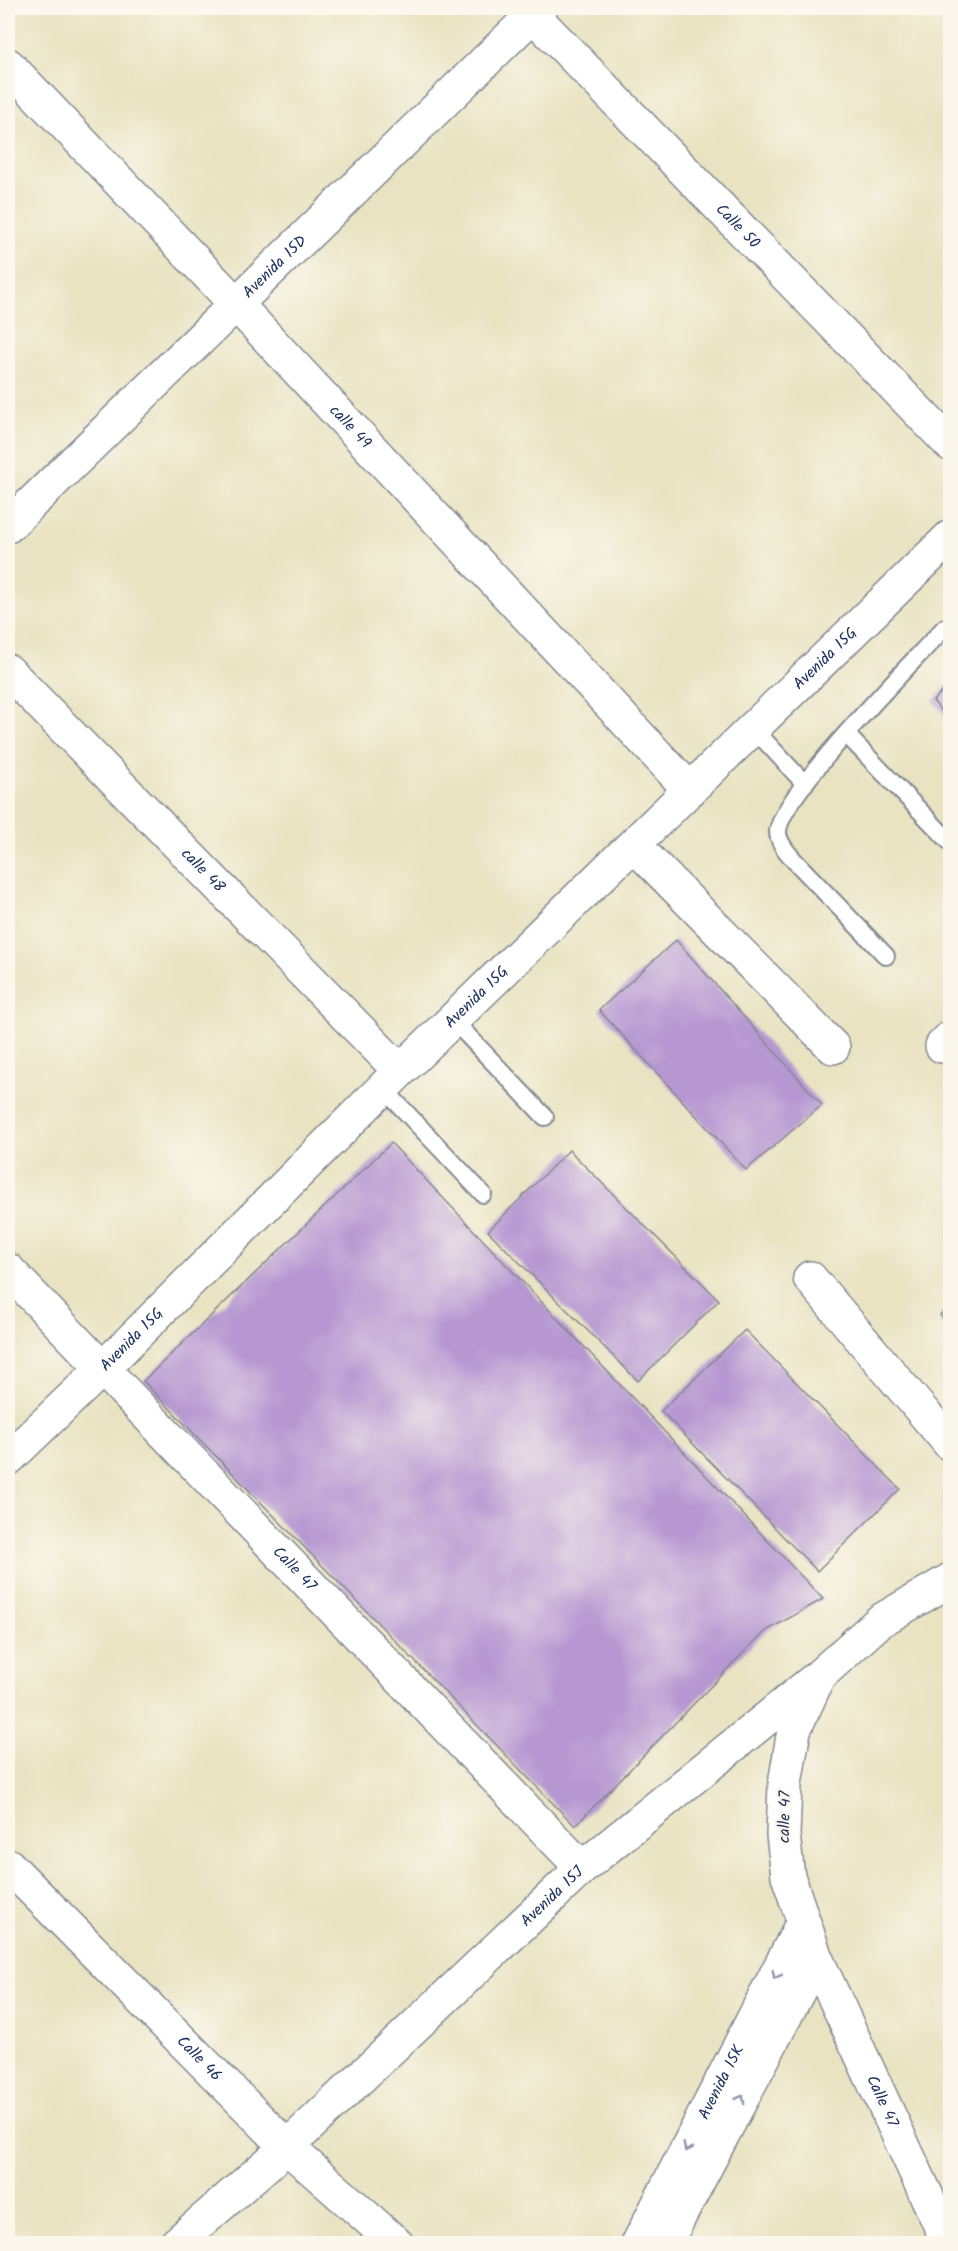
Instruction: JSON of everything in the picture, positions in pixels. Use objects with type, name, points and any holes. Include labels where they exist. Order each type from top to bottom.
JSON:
[{"type":"street","name":"Avenida 15D","points":[[8,526],[533,10]]},
{"type":"street","name":"Calle 50","points":[[533,10],[951,444]]},
{"type":"street","name":"calle 49","points":[[8,65],[236,304],[690,790]]},
{"type":"street","name":"Avenida 15G","points":[[8,1459],[103,1368],[392,1079],[951,537]]},
{"type":"street","name":"calle 48","points":[[8,671],[392,1079]]},
{"type":"street","points":[[634,845],[833,1047]]},
{"type":"street","name":"Calle 47","points":[[8,1270],[582,1868]]},
{"type":"street","points":[[810,1278],[951,1444]]},
{"type":"street","name":"Avenida 15J","points":[[176,2244],[287,2147],[582,1868],[819,1676],[880,1621],[951,1580]]},
{"type":"street","name":"calle 47","points":[[816,1958],[788,1876],[783,1835],[785,1784],[794,1730],[819,1676]]},
{"type":"street","name":"Calle 46","points":[[8,1866],[287,2147],[397,2244]]},
{"type":"street","name":"Avenida 15K","points":[[638,2244],[802,1922]]},
{"type":"street","name":"Calle 47","points":[[816,1958],[949,2244]]},
{"type":"street","name":"Avenida 15K","points":[[677,2235],[816,1958]]},
{"type":"lane","points":[[886,956],[793,860],[780,842],[779,825],[804,784],[846,734],[945,627]]},
{"type":"lane","points":[[754,729],[804,784]]},
{"type":"lane","points":[[846,734],[951,842]]},
{"type":"lane","points":[[453,1020],[545,1117]]},
{"type":"lane","points":[[392,1079],[483,1194]]},
{"type":"building","points":[[950,683],[950,721],[933,701]]},
{"type":"building","points":[[676,940],[822,1105],[746,1170],[599,1010]]},
{"type":"building","points":[[391,1143],[823,1599],[766,1631],[575,1826],[143,1381]]},
{"type":"building","points":[[569,1150],[719,1300],[638,1381],[488,1231]]},
{"type":"building","points":[[950,1305],[950,1327],[940,1315]]},
{"type":"building","points":[[745,1330],[900,1489],[817,1571],[661,1411]]}]
